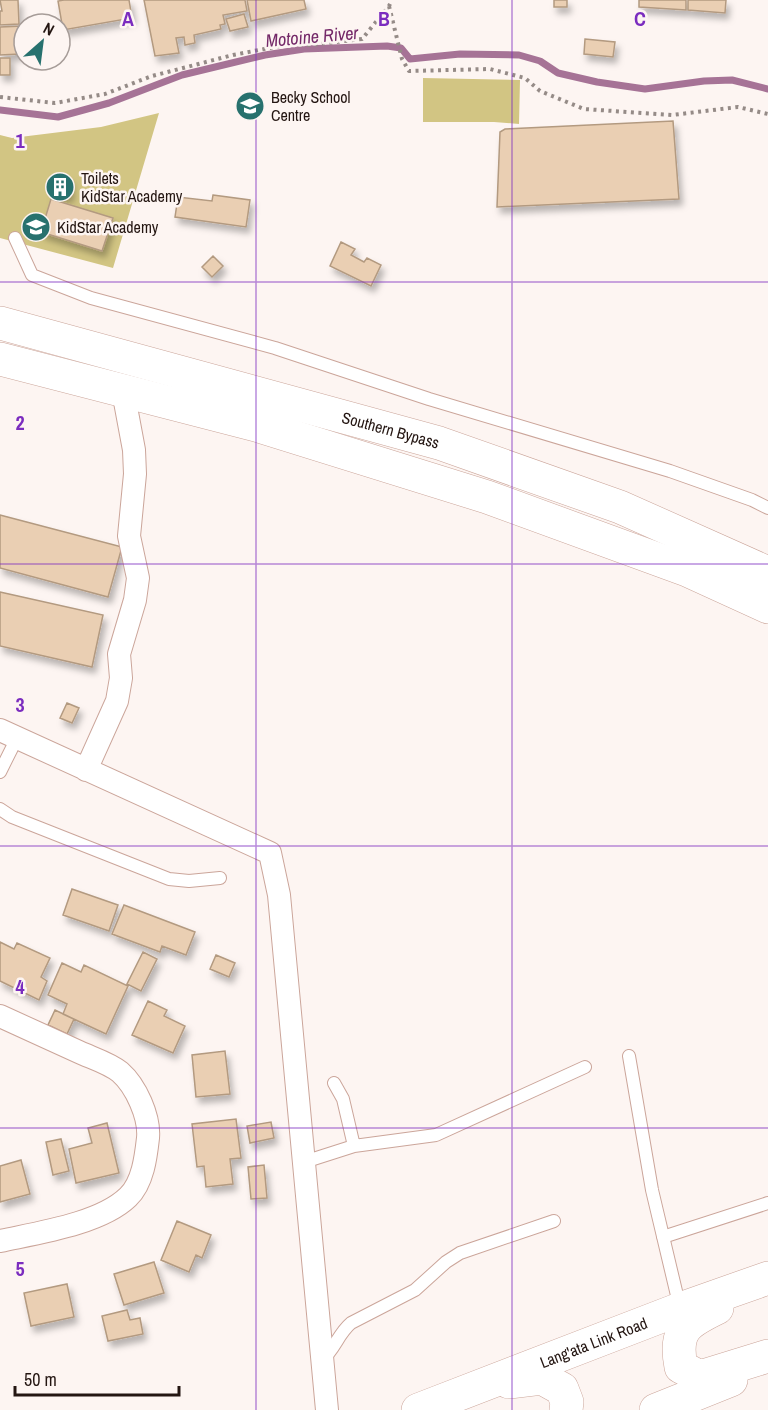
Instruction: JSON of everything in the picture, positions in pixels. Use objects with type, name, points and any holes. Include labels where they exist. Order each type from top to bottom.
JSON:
[{"type":"main road","name":"Southern Bypass","points":[[0,323],[439,443],[620,507],[768,573]]},
{"type":"main road","name":"Southern Bypass","points":[[0,360],[256,425],[487,497],[687,570],[768,608]]},
{"type":"main road","name":"Lang'ata Link Road","points":[[418,1410],[680,1309],[768,1278]]},
{"type":"main road","points":[[768,1284],[692,1320],[681,1334],[678,1350],[681,1367],[700,1377],[768,1356]]},
{"type":"main road","points":[[656,1410],[768,1364]]},
{"type":"main road","points":[[477,1387],[542,1378],[562,1389],[567,1402],[566,1410]]},
{"type":"street","points":[[86,770],[117,701],[121,678],[119,654],[135,600],[138,578],[129,536],[135,474],[134,450],[123,391]]},
{"type":"street","points":[[8,734],[270,853],[279,895],[327,1410]]},
{"type":"street","points":[[0,1016],[120,1072],[132,1086],[149,1130],[146,1164],[129,1196],[111,1208],[75,1224],[0,1241]]},
{"type":"lane","points":[[15,238],[32,275],[91,298],[275,348],[429,399],[670,471],[752,500],[768,508]]},
{"type":"lane","points":[[0,772],[8,734]]},
{"type":"lane","points":[[0,809],[12,817],[169,879],[189,881],[220,878]]},
{"type":"lane","points":[[629,1056],[652,1190],[680,1309]]},
{"type":"lane","points":[[304,1162],[354,1146],[436,1134],[585,1066]]},
{"type":"lane","points":[[334,1083],[343,1099],[354,1146]]},
{"type":"lane","points":[[663,1237],[768,1203]]},
{"type":"lane","points":[[322,1360],[332,1351],[343,1331],[351,1323],[415,1290],[446,1262],[460,1253],[554,1221]]},
{"type":"path","points":[[0,97],[55,103],[105,94],[152,76],[233,55],[285,45],[310,45],[362,39],[392,0]]},
{"type":"path","points":[[389,6],[402,59],[409,72],[490,69],[525,78],[540,91],[584,109],[672,115],[738,107],[768,114]]},
{"type":"shaded area","points":[[423,78],[520,80],[519,124],[423,122]]},
{"type":"shaded area","points":[[159,113],[113,268],[0,238],[0,135],[12,138],[101,127]]},
{"type":"building","points":[[0,0],[18,0],[18,12],[12,12],[12,24],[0,25],[0,11],[2,11]]},
{"type":"building","points":[[129,0],[132,18],[72,28],[72,12],[60,12],[58,1]]},
{"type":"building","points":[[144,0],[245,0],[247,11],[223,15],[225,24],[220,25],[221,29],[194,35],[195,43],[185,45],[184,37],[176,38],[179,53],[155,56]]},
{"type":"building","points":[[247,0],[304,0],[306,9],[251,21]]},
{"type":"building","points":[[554,0],[567,0],[567,7],[554,7]]},
{"type":"building","points":[[639,0],[686,0],[686,10],[639,7]]},
{"type":"building","points":[[688,0],[726,0],[725,13],[688,10]]},
{"type":"building","points":[[244,14],[248,27],[230,31],[226,19]]},
{"type":"building","points":[[12,26],[12,54],[0,55],[0,27]]},
{"type":"building","points":[[585,39],[615,42],[613,57],[584,54]]},
{"type":"building","points":[[0,58],[10,58],[10,75],[0,75]]},
{"type":"building","points":[[673,121],[679,199],[497,207],[500,132],[505,129]]},
{"type":"building","name":"Toilets KidStar Academy","points":[[51,178],[70,178],[70,196],[51,196]]},
{"type":"building","points":[[213,195],[250,200],[246,227],[175,217],[178,197],[212,201]]},
{"type":"building","points":[[51,199],[113,218],[102,251],[41,232]]},
{"type":"building","points":[[341,242],[355,249],[351,255],[364,262],[367,258],[381,265],[371,286],[330,266]]},
{"type":"building","points":[[213,256],[223,266],[212,277],[202,267]]},
{"type":"building","points":[[0,515],[122,547],[108,597],[0,568]]},
{"type":"building","points":[[0,592],[103,615],[92,667],[0,646]]},
{"type":"building","points":[[67,703],[79,708],[72,723],[60,718]]},
{"type":"building","points":[[72,889],[118,905],[109,931],[63,915]]},
{"type":"building","points":[[124,905],[195,932],[186,955],[162,946],[160,952],[112,934]]},
{"type":"building","points":[[0,942],[14,949],[17,943],[50,958],[41,977],[47,981],[39,1000],[0,981]]},
{"type":"building","points":[[143,952],[157,959],[141,991],[127,984]]},
{"type":"building","points":[[216,955],[235,963],[229,977],[210,969]]},
{"type":"building","points":[[62,963],[81,972],[84,965],[128,986],[106,1034],[63,1014],[67,1004],[48,995]]},
{"type":"building","points":[[148,1001],[167,1010],[164,1016],[185,1026],[173,1053],[132,1035]]},
{"type":"building","points":[[55,1010],[74,1019],[67,1034],[48,1025]]},
{"type":"building","points":[[225,1051],[230,1094],[196,1097],[192,1055]]},
{"type":"building","points":[[236,1119],[241,1158],[230,1159],[233,1184],[206,1187],[204,1166],[197,1167],[192,1124]]},
{"type":"building","points":[[271,1122],[274,1138],[250,1143],[247,1126]]},
{"type":"building","points":[[107,1123],[119,1173],[76,1183],[69,1149],[92,1143],[88,1128]]},
{"type":"building","points":[[61,1139],[69,1171],[53,1175],[46,1142]]},
{"type":"building","points":[[21,1160],[30,1194],[0,1202],[0,1166]]},
{"type":"building","points":[[264,1165],[267,1198],[251,1199],[248,1167]]},
{"type":"building","points":[[177,1221],[211,1235],[202,1258],[196,1255],[189,1272],[161,1260]]},
{"type":"building","points":[[154,1262],[164,1293],[124,1305],[114,1274]]},
{"type":"building","points":[[67,1284],[74,1317],[31,1326],[24,1293]]},
{"type":"building","points":[[127,1310],[130,1320],[140,1318],[143,1334],[108,1341],[102,1316]]},
{"type":"waterway","name":"Motoine River","points":[[0,110],[58,117],[109,103],[182,75],[265,55],[304,49],[387,46],[401,48],[410,59],[460,54],[519,55],[540,61],[558,73],[645,89],[704,81],[732,80],[768,89]]},
{"type":"place","name":"Becky School Centre","points":[[250,106]]},
{"type":"place","name":"Toilets KidStar Academy","points":[[60,187]]},
{"type":"place","name":"KidStar Academy","points":[[36,227]]}]
